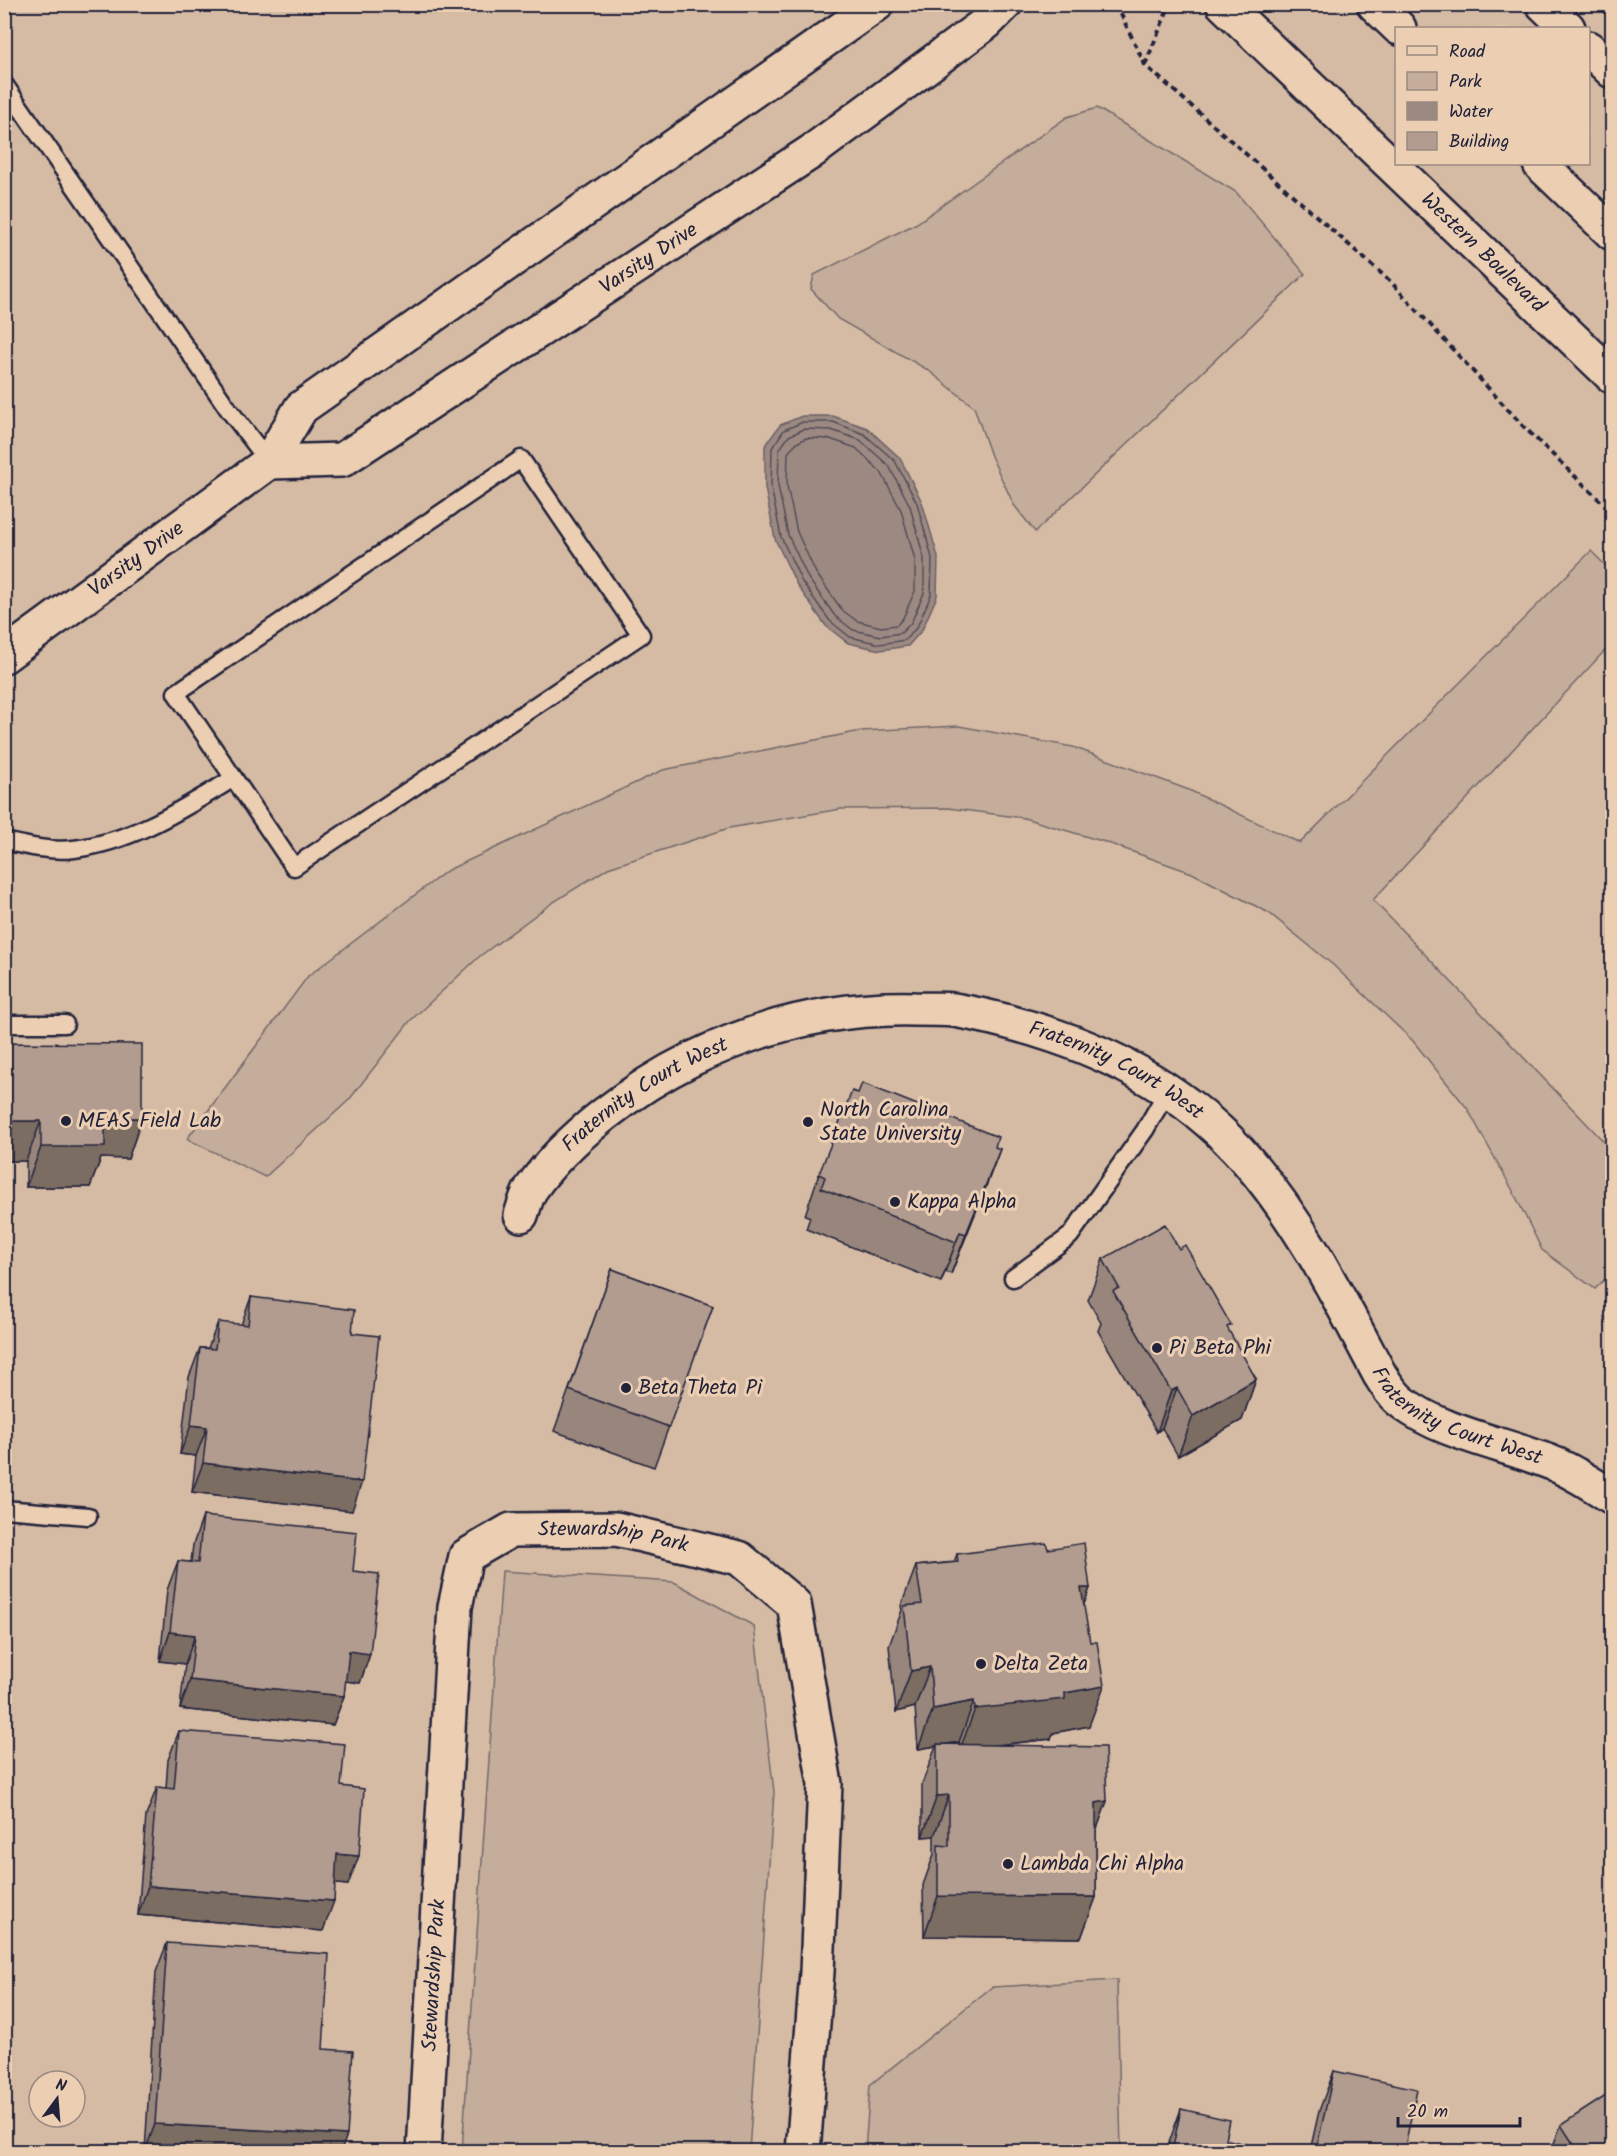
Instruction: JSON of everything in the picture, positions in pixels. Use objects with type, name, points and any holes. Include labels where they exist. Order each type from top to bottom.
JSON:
[{"type":"street","name":"Varsity Drive","points":[[4,656],[269,462],[301,408],[877,4]]},
{"type":"street","name":"Varsity Drive","points":[[269,462],[342,460],[811,152],[986,23],[1005,4]]},
{"type":"street","name":"Western Boulevard","points":[[1223,4],[1612,376]]},
{"type":"street","points":[[1374,4],[1399,27]]},
{"type":"street","points":[[1543,4],[1567,27]]},
{"type":"street","points":[[1590,50],[1612,72]]},
{"type":"street","points":[[1541,165],[1612,233]]},
{"type":"street","name":"Fraternity Court West","points":[[521,1215],[529,1191],[557,1159],[599,1119],[635,1091],[722,1044],[770,1027],[827,1014],[888,1009],[951,1010],[1011,1022],[1084,1046],[1127,1066],[1168,1090],[1209,1123],[1246,1158],[1281,1202],[1318,1259],[1380,1376],[1391,1392],[1404,1404],[1431,1420],[1556,1465],[1587,1480],[1612,1497]]},
{"type":"street","name":"Stewardship Park","points":[[424,2151],[455,1607],[466,1556],[511,1530],[616,1528],[740,1558],[794,1604],[825,1784],[817,1972],[803,2151]]},
{"type":"lane","points":[[4,84],[229,410],[269,462]]},
{"type":"lane","points":[[521,459],[641,635],[294,867],[234,778],[176,693],[521,459]]},
{"type":"lane","points":[[4,841],[32,847],[72,850],[110,841],[162,821],[234,778]]},
{"type":"lane","points":[[4,1024],[65,1024]]},
{"type":"lane","points":[[1013,1278],[1070,1236],[1145,1130],[1168,1090]]},
{"type":"lane","points":[[4,1509],[88,1516]]},
{"type":"path","points":[[1116,4],[1145,65],[1391,282],[1524,427],[1612,512]]},
{"type":"path","points":[[1145,65],[1170,4]]},
{"type":"shaded area","name":"North Carolina State University","points":[[5,5],[1612,5],[1612,2151],[5,2151]]},
{"type":"green space","points":[[1097,108],[1236,192],[1305,274],[1035,532],[1014,505],[991,456],[974,407],[928,370],[838,319],[811,289],[814,275],[917,223],[1067,117]]},
{"type":"green space","points":[[1591,551],[1612,572],[1612,643],[1373,900],[1612,1150],[1612,1272],[1595,1289],[1542,1250],[1513,1191],[1467,1108],[1413,1041],[1333,965],[1269,913],[1192,873],[1105,842],[1024,818],[948,808],[841,809],[729,828],[608,868],[552,903],[480,956],[410,1021],[349,1100],[265,1177],[187,1139],[308,976],[448,870],[663,770],[861,731],[959,726],[1073,747],[1189,790],[1300,843]]},
{"type":"green space","points":[[502,1571],[674,1582],[754,1626],[774,1792],[749,2151],[462,2151]]},
{"type":"green space","points":[[1117,1980],[1121,2151],[865,2151],[870,2085],[992,1987]]},
{"type":"water","points":[[802,416],[833,416],[867,428],[900,458],[922,502],[938,557],[937,596],[922,630],[908,646],[880,650],[848,643],[826,626],[797,585],[775,539],[765,488],[765,446],[780,425]]},
{"type":"building","points":[[4,1043],[142,1044],[142,1118],[105,1118],[105,1147],[41,1147],[41,1121],[4,1121]]},
{"type":"building","name":"Kappa Alpha","points":[[862,1083],[998,1137],[995,1147],[1000,1149],[966,1234],[960,1232],[956,1242],[821,1188],[825,1177],[819,1174],[852,1091],[858,1093]]},
{"type":"building","points":[[1165,1224],[1179,1249],[1185,1245],[1231,1325],[1227,1327],[1256,1379],[1193,1416],[1177,1388],[1171,1391],[1113,1291],[1119,1288],[1103,1259]]},
{"type":"building","name":"Beta Theta Pi","points":[[612,1269],[713,1306],[669,1427],[569,1390]]},
{"type":"building","points":[[251,1297],[354,1310],[352,1333],[379,1336],[362,1482],[203,1463],[207,1427],[191,1425],[200,1348],[215,1349],[218,1322],[248,1325]]},
{"type":"building","points":[[203,1516],[357,1532],[353,1571],[379,1574],[370,1654],[349,1651],[344,1696],[190,1680],[195,1635],[170,1632],[178,1561],[198,1563]]},
{"type":"building","name":"Delta Zeta","points":[[1046,1543],[1048,1549],[1084,1543],[1090,1588],[1081,1588],[1090,1642],[1097,1642],[1104,1686],[1065,1693],[1065,1699],[975,1709],[974,1701],[933,1709],[930,1667],[911,1671],[904,1606],[922,1604],[916,1566],[958,1562],[957,1554]]},
{"type":"building","points":[[179,1731],[345,1744],[341,1786],[364,1789],[359,1856],[337,1854],[334,1901],[148,1886],[157,1787],[174,1789]]},
{"type":"building","name":"Lambda Chi Alpha","points":[[937,1744],[1105,1747],[1107,1801],[1096,1803],[1096,1897],[938,1896],[938,1845],[949,1846],[949,1795],[937,1796]]},
{"type":"building","points":[[167,1943],[329,1954],[323,2049],[353,2051],[347,2135],[155,2124]]},
{"type":"building","points":[[1334,2071],[1417,2089],[1404,2151],[1316,2151]]},
{"type":"building","points":[[1612,2092],[1612,2151],[1578,2151],[1561,2125]]},
{"type":"building","points":[[1181,2109],[1229,2120],[1225,2139],[1249,2145],[1247,2151],[1172,2151]]},
{"type":"place","name":"MEAS Field Lab","points":[[66,1121]]},
{"type":"place","name":"North Carolina State University","points":[[808,1122]]},
{"type":"place","name":"Kappa Alpha","points":[[895,1202]]},
{"type":"place","name":"Pi Beta Phi","points":[[1157,1348]]},
{"type":"place","name":"Beta Theta Pi","points":[[626,1388]]},
{"type":"place","name":"Delta Zeta","points":[[981,1664]]},
{"type":"place","name":"Lambda Chi Alpha","points":[[1008,1864]]}]
